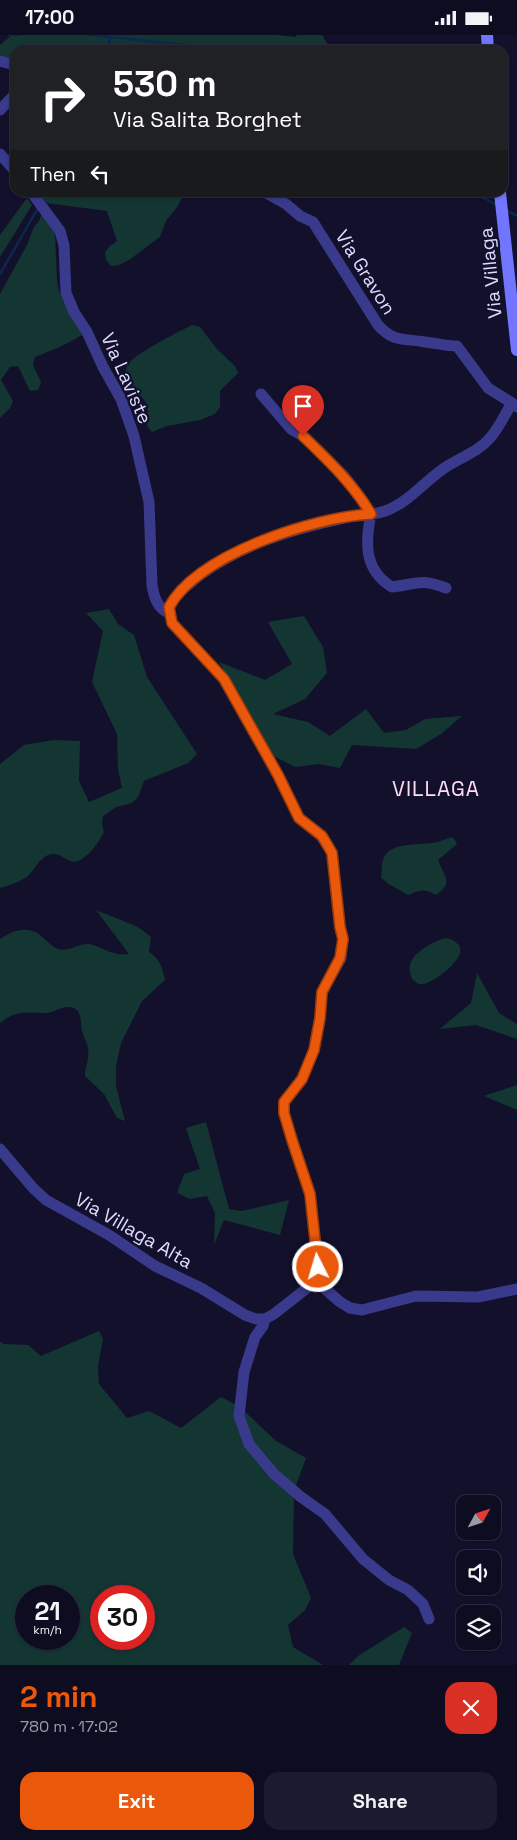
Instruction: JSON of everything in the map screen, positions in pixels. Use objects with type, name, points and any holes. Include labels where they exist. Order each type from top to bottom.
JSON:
[{"type":"street","points":[[0,110],[10,99]]},
{"type":"street","points":[[0,154],[10,165]]},
{"type":"street","name":"Via Laviste","points":[[35,197],[60,231],[64,245],[66,293],[74,313],[87,332],[103,367],[121,399],[134,436],[149,502],[154,597],[163,611],[169,613],[172,623],[224,679],[278,775],[299,818],[322,836],[332,853],[343,939],[340,958],[322,992],[320,1018],[309,1065],[302,1079],[284,1102],[284,1113],[310,1194],[318,1267],[316,1281]]},
{"type":"street","name":"Via Gravon","points":[[273,197],[286,204],[300,216],[313,222],[378,325],[386,334],[396,339],[457,346],[488,388],[515,405]]},
{"type":"street","name":"Via Villaga","points":[[500,197],[517,349]]},
{"type":"street","points":[[261,394],[291,429],[303,436],[345,477],[361,498],[371,514],[366,535],[366,549],[373,567],[382,581],[392,587],[418,581],[430,582],[446,589]]},
{"type":"street","points":[[169,613],[169,607],[182,589],[220,561],[254,544],[301,527],[354,515],[385,511],[397,506],[449,465],[474,453],[490,438],[515,405]]},
{"type":"street","name":"Via Villaga Alta","points":[[0,1149],[33,1188],[46,1200],[109,1235],[155,1266],[201,1288],[232,1309],[251,1317],[265,1319]]},
{"type":"street","points":[[429,1619],[423,1604],[408,1590],[388,1581],[363,1559],[325,1514],[274,1474],[249,1444],[238,1417],[244,1372],[255,1337],[263,1326],[265,1319],[316,1281],[340,1302],[350,1308],[362,1310],[416,1296],[478,1297],[517,1289]]},
{"type":"green space","points":[[12,35],[278,35],[295,37],[297,35],[322,35],[328,45],[10,45],[10,59],[0,57],[0,45]]},
{"type":"green space","points":[[42,197],[182,197],[178,206],[166,221],[160,237],[129,260],[119,265],[111,266],[106,260],[105,252],[117,241],[107,211],[47,203]]},
{"type":"green space","points":[[27,198],[32,205],[0,257],[0,235]]},
{"type":"green space","points":[[44,208],[55,234],[59,292],[71,317],[84,334],[62,346],[35,357],[33,365],[41,382],[38,390],[30,391],[18,366],[10,367],[1,380],[13,401],[10,408],[0,418],[0,294],[27,245]]},
{"type":"green space","points":[[192,325],[200,327],[217,349],[235,366],[238,373],[220,391],[220,407],[215,414],[200,420],[167,426],[152,432],[147,426],[147,405],[128,382],[127,366],[133,359],[149,348]]},
{"type":"green space","points":[[109,609],[118,624],[134,635],[147,677],[197,754],[188,763],[144,781],[138,797],[132,803],[116,807],[103,816],[104,832],[96,845],[83,859],[74,862],[59,855],[48,855],[26,877],[0,888],[0,764],[24,745],[54,740],[80,741],[79,781],[89,802],[122,788],[118,769],[117,734],[92,682],[103,631],[86,613]]},
{"type":"green space","points":[[304,616],[323,647],[327,673],[305,699],[273,714],[308,722],[330,736],[366,709],[384,733],[406,730],[425,719],[462,716],[441,734],[416,749],[352,745],[340,768],[319,764],[295,767],[274,756],[219,662],[265,680],[292,664],[268,622]]},
{"type":"green space","points":[[453,837],[457,844],[438,860],[445,875],[446,883],[442,891],[436,895],[429,891],[422,891],[408,895],[387,883],[381,877],[383,859],[390,850],[396,847],[438,842]]},
{"type":"green space","points":[[96,910],[138,927],[151,937],[149,952],[160,964],[165,980],[142,1001],[121,1043],[116,1067],[116,1086],[125,1121],[117,1118],[104,1094],[85,1076],[88,1047],[77,1010],[66,1007],[47,1013],[21,1013],[10,1016],[0,1023],[0,939],[20,930],[30,930],[40,935],[51,945],[62,950],[89,944],[113,953],[129,954]]},
{"type":"green space","points":[[445,938],[453,940],[459,945],[458,957],[437,978],[425,984],[420,984],[413,980],[410,965],[417,953]]},
{"type":"green space","points":[[477,973],[499,1013],[517,1024],[517,1039],[476,1025],[440,1029],[471,1003]]},
{"type":"green space","points":[[517,1085],[517,1110],[484,1096]]},
{"type":"green space","points":[[206,1122],[229,1209],[242,1211],[289,1200],[280,1235],[224,1220],[214,1245],[215,1213],[207,1196],[190,1199],[177,1193],[184,1174],[200,1169],[186,1128]]},
{"type":"green space","points":[[99,1331],[103,1339],[98,1366],[99,1384],[127,1418],[149,1411],[181,1428],[221,1397],[240,1407],[276,1441],[306,1458],[294,1491],[293,1554],[311,1598],[305,1610],[288,1625],[293,1647],[323,1665],[0,1665],[0,1342],[4,1344],[28,1345],[41,1356]]},
{"type":"green space","points":[[404,1627],[412,1633],[399,1665],[349,1665],[358,1656]]},
{"type":"waterway","points":[[9,35],[20,35]]},
{"type":"waterway","points":[[90,35],[187,45]]},
{"type":"waterway","points":[[109,45],[110,37]]},
{"type":"waterway","points":[[42,201],[44,197]]},
{"type":"waterway","points":[[482,197],[497,205]]},
{"type":"waterway","points":[[0,274],[38,208]]},
{"type":"waterway","points":[[506,210],[517,216]]},
{"type":"district","name":"VILLAGA","points":[[436,789]]},
{"type":"route","points":[[303,436],[345,477],[371,514],[354,515],[301,527],[254,544],[220,561],[182,589],[169,607],[169,613],[172,623],[224,679],[278,775],[299,818],[322,836],[332,853],[343,939],[342,949],[340,958],[322,992],[320,1018],[309,1065],[302,1079],[284,1102],[284,1113],[310,1194],[314,1216],[318,1267]]}]
